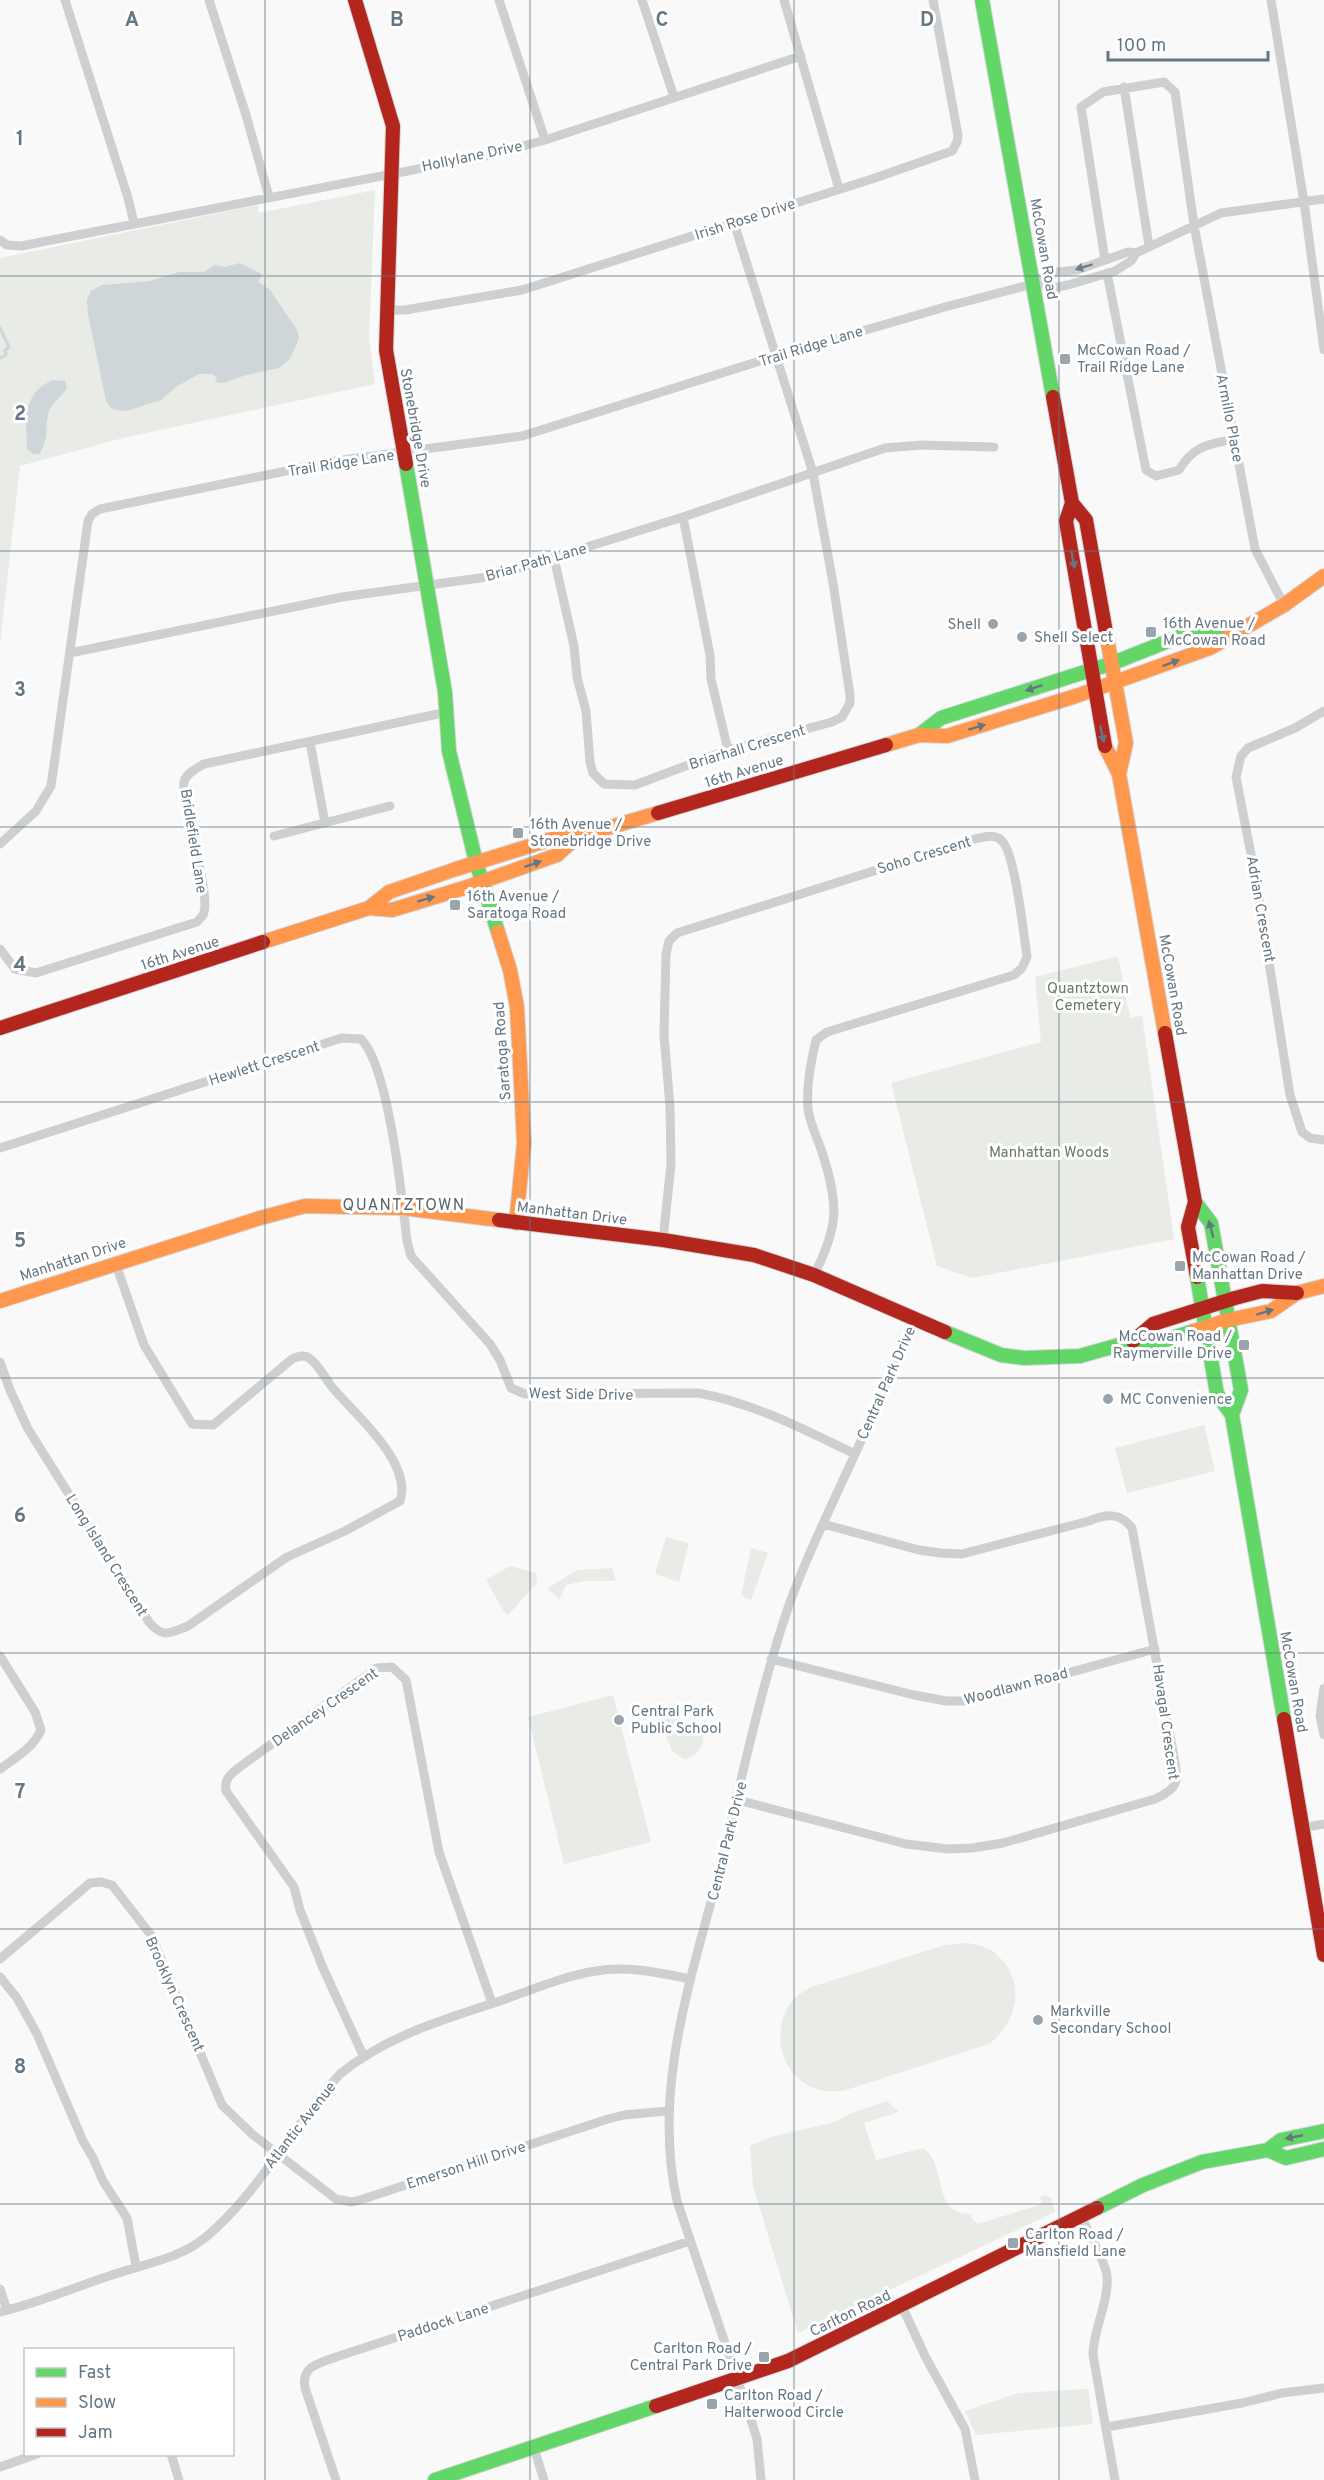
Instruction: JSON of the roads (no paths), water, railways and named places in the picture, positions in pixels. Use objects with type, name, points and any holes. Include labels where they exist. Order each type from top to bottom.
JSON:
[{"type":"main road","name":"Stonebridge Drive","points":[[355,0],[391,116],[394,134],[386,350],[447,712],[452,769],[476,862]]},
{"type":"main road","name":"McCowan Road","points":[[982,0],[1072,503],[1066,521],[1090,670],[1105,748],[1119,774],[1195,1202],[1188,1227],[1202,1309],[1217,1394],[1232,1415],[1324,1955]]},
{"type":"main road","name":"McCowan Road","points":[[1072,503],[1086,520],[1113,663],[1126,742],[1119,774]]},
{"type":"main road","name":"16th Avenue","points":[[0,1028],[369,908],[389,892],[476,862],[552,839],[578,837],[920,735],[947,736],[1094,691],[1210,648],[1284,605],[1324,576]]},
{"type":"main road","name":"16th Avenue","points":[[920,735],[940,718],[1113,663],[1196,630],[1247,627]]},
{"type":"main road","name":"16th Avenue","points":[[369,908],[392,910],[483,881],[557,855],[578,837]]},
{"type":"main road","name":"Saratoga Road","points":[[476,862],[510,970],[517,1007],[524,1143],[516,1223]]},
{"type":"main road","name":"McCowan Road","points":[[1195,1202],[1211,1223],[1241,1390],[1232,1415]]},
{"type":"main road","name":"Manhattan Drive","points":[[0,1300],[305,1206],[403,1208],[663,1240],[754,1255],[814,1275],[971,1344],[1001,1354],[1024,1358],[1080,1356],[1133,1341],[1159,1342],[1228,1320],[1271,1311],[1297,1293]]},
{"type":"main road","points":[[1297,1293],[1324,1286]]},
{"type":"main road","name":"Manhattan Drive","points":[[1133,1341],[1153,1324],[1262,1291],[1297,1293]]},
{"type":"main road","name":"Carlton Road","points":[[435,2480],[788,2361],[1143,2185],[1202,2162],[1268,2150],[1281,2140],[1324,2131]]},
{"type":"main road","name":"Carlton Road","points":[[1268,2150],[1286,2157],[1324,2149]]},
{"type":"street","points":[[65,0],[129,198],[134,224]]},
{"type":"street","points":[[209,0],[269,197]]},
{"type":"street","points":[[499,0],[545,140]]},
{"type":"street","points":[[642,0],[674,97]]},
{"type":"street","points":[[784,0],[839,189]]},
{"type":"street","name":"Irish Rose Drive","points":[[387,310],[405,310],[522,291],[945,154],[955,147],[958,135],[933,0]]},
{"type":"street","points":[[1271,0],[1304,202],[1324,350]]},
{"type":"street","name":"Hollylane Drive","points":[[0,240],[7,245],[21,246],[490,155],[545,140],[801,56]]},
{"type":"street","name":"Armillo Place","points":[[1105,260],[1081,107],[1103,92],[1164,82],[1175,92],[1194,225],[1255,549],[1284,605]]},
{"type":"street","points":[[1124,87],[1149,246]]},
{"type":"street","points":[[1033,284],[1053,288],[1107,273],[1131,261],[1136,253],[1149,246],[1221,213],[1324,199]]},
{"type":"street","points":[[734,223],[813,472]]},
{"type":"street","points":[[1033,284],[1049,273],[1077,270],[1128,252],[1136,253]]},
{"type":"street","points":[[1107,273],[1146,470],[1156,476],[1179,470],[1188,454],[1200,447],[1234,439]]},
{"type":"street","name":"Trail Ridge Lane","points":[[0,844],[36,811],[51,786],[88,520],[96,512],[328,462],[522,436],[776,356],[1033,284]]},
{"type":"street","name":"Briar Path Lane","points":[[70,653],[310,603],[494,576],[683,517],[885,448],[902,445],[994,447]]},
{"type":"street","name":"Briarhall Crescent","points":[[554,558],[574,646],[577,677],[586,711],[590,762],[597,780],[613,786],[635,785],[728,750],[832,722],[842,717],[850,703],[848,671],[813,472]]},
{"type":"street","points":[[683,517],[710,655],[711,679],[728,750]]},
{"type":"street","name":"Adrian Crescent","points":[[1324,711],[1294,728],[1248,748],[1241,756],[1236,777],[1256,880],[1290,1095],[1302,1132],[1310,1138],[1324,1140]]},
{"type":"street","name":"Bridlefield Lane","points":[[0,949],[15,969],[36,973],[197,922],[204,914],[204,898],[187,810],[184,781],[191,771],[204,764],[447,712]]},
{"type":"street","points":[[310,742],[325,823]]},
{"type":"street","points":[[273,836],[390,806]]},
{"type":"street","name":"Soho Crescent","points":[[663,1240],[671,1164],[670,1107],[664,1035],[666,954],[669,941],[677,933],[793,895],[975,838],[993,836],[1002,841],[1013,870],[1027,957],[1022,968],[1014,975],[827,1032],[816,1040],[809,1080],[808,1107],[835,1199],[833,1231],[828,1248],[814,1275]]},
{"type":"street","name":"Hewlett Crescent","points":[[0,1148],[342,1038],[361,1039],[374,1057],[389,1115],[403,1208]]},
{"type":"street","name":"West Side Drive","points":[[403,1208],[411,1256],[489,1344],[500,1360],[511,1388],[525,1394],[698,1393],[709,1395],[759,1410],[855,1454]]},
{"type":"street","name":"Long Island Crescent","points":[[0,1362],[28,1429],[157,1632],[162,1633],[188,1626],[287,1557],[345,1532],[400,1500],[403,1491],[402,1480],[387,1450],[333,1389],[312,1359],[305,1356],[292,1359],[213,1425],[192,1424],[144,1345],[115,1263]]},
{"type":"street","name":"Central Park Drive","points":[[761,2480],[757,2439],[690,2241],[671,2175],[667,2111],[677,2041],[691,1979],[738,1800],[771,1659],[789,1605],[915,1319]]},
{"type":"street","name":"Havagal Crescent","points":[[738,1800],[906,1844],[948,1850],[1003,1843],[1155,1799],[1175,1787],[1177,1776],[1132,1528],[1121,1517],[1104,1515],[1089,1521],[962,1554],[919,1550],[824,1524]]},
{"type":"street","name":"Woodlawn Road","points":[[771,1659],[914,1695],[946,1701],[966,1701],[1155,1649]]},
{"type":"street","points":[[0,1656],[35,1712],[41,1730],[38,1738],[0,1769]]},
{"type":"street","name":"Delancey Crescent","points":[[363,2055],[323,1968],[300,1910],[294,1887],[226,1791],[224,1783],[241,1766],[377,1668],[392,1667],[406,1680],[439,1852],[492,2003]]},
{"type":"street","points":[[1324,1688],[1320,1716],[1324,1735]]},
{"type":"street","points":[[1302,1828],[1324,1824]]},
{"type":"street","name":"Brooklyn Crescent","points":[[0,1959],[90,1883],[101,1882],[112,1885],[151,1935],[222,2105],[235,2120],[278,2154]]},
{"type":"street","name":"Atlantic Avenue","points":[[4,2311],[136,2266],[162,2261],[205,2238],[228,2216],[327,2088],[363,2055],[415,2029],[597,1970],[635,1970],[691,1979]]},
{"type":"street","points":[[0,1977],[17,1998],[33,2027],[70,2115],[93,2158],[102,2181],[127,2218],[136,2266]]},
{"type":"street","name":"Emerson Hill Drive","points":[[278,2154],[336,2199],[352,2202],[608,2119],[624,2115],[667,2111]]},
{"type":"street","points":[[1081,2216],[1107,2274],[1107,2287],[1093,2341],[1093,2355],[1115,2480]]},
{"type":"street","name":"Paddock Lane","points":[[336,2480],[305,2388],[303,2379],[308,2369],[336,2357],[690,2241]]},
{"type":"street","points":[[0,2289],[4,2311]]},
{"type":"street","points":[[902,2306],[925,2356],[965,2429],[975,2480]]},
{"type":"street","points":[[1107,2427],[1242,2403],[1282,2393],[1324,2388]]},
{"type":"street","points":[[534,2448],[544,2480]]},
{"type":"street","points":[[0,2467],[31,2456]]},
{"type":"street","points":[[172,2456],[179,2480]]},
{"type":"waterway","points":[[0,328],[9,347],[5,350],[6,355],[0,358]]},
{"type":"place","name":"McCowan Road / Trail Ridge Lane","points":[[1065,359]]},
{"type":"place","name":"Shell","points":[[993,624]]},
{"type":"place","name":"16th Avenue / McCowan Road","points":[[1151,632]]},
{"type":"place","name":"Shell Select","points":[[1022,637]]},
{"type":"place","name":"16th Avenue / Stonebridge Drive","points":[[518,833]]},
{"type":"place","name":"16th Avenue / Saratoga Road","points":[[455,905]]},
{"type":"place","name":"McCowan Road / Manhattan Drive","points":[[1180,1266]]},
{"type":"place","name":"McCowan Road / Raymerville Drive","points":[[1244,1345]]},
{"type":"place","name":"MC Convenience","points":[[1108,1399]]},
{"type":"place","name":"Central Park Public School","points":[[619,1720]]},
{"type":"place","name":"Markville Secondary School","points":[[1038,2020]]},
{"type":"place","name":"Carlton Road / Mansfield Lane","points":[[1013,2243]]},
{"type":"place","name":"Carlton Road / Central Park Drive","points":[[764,2357]]},
{"type":"place","name":"Carlton Road / Halterwood Circle","points":[[712,2404]]},
{"type":"district","name":"QUANTZTOWN","points":[[404,1204]]},
{"type":"park label","name":"Quantztown Cemetery","points":[[1088,996]]},
{"type":"park label","name":"Manhattan Woods","points":[[1049,1152]]}]
